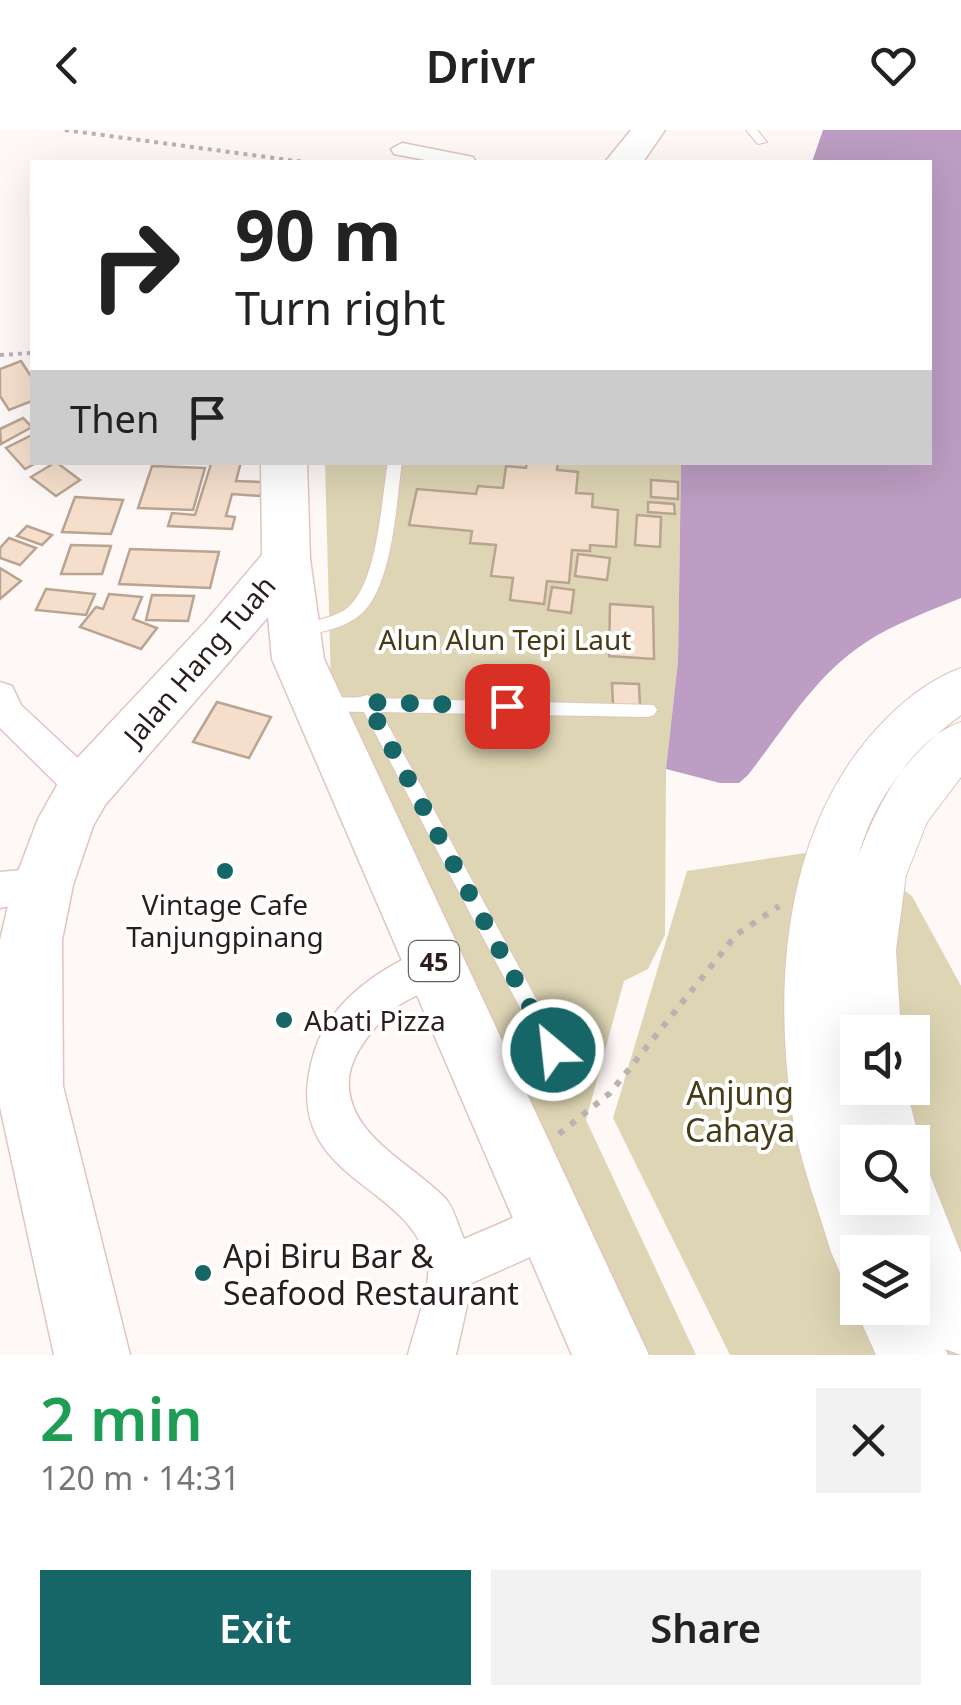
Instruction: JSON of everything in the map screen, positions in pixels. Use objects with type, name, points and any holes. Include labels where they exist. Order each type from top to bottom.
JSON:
[{"type":"highway","points":[[624,160],[637,150],[648,130]]},
{"type":"highway","name":"45","points":[[284,465],[286,560]]},
{"type":"highway","name":"Jalan Hang Tuah","points":[[92,1355],[29,1086],[18,914],[85,788],[224,635],[286,560]]},
{"type":"highway","name":"Jalan Hang Tuah","points":[[286,560],[320,674],[435,964],[611,1355]]},
{"type":"highway","points":[[224,635],[248,639],[320,674]]},
{"type":"street","points":[[402,148],[456,160]]},
{"type":"street","points":[[859,1235],[823,1112],[814,991],[822,876],[854,794],[872,768],[891,744],[961,688]]},
{"type":"street","points":[[0,696],[9,715],[85,788]]},
{"type":"street","points":[[869,1015],[872,893],[899,816],[931,770],[961,743]]},
{"type":"street","points":[[432,1355],[452,1268],[432,1217],[350,1146],[330,1117],[328,1077],[338,1042],[380,995],[435,964]]},
{"type":"street","points":[[912,1215],[925,1254],[961,1320]]},
{"type":"street","points":[[452,1268],[552,1224]]},
{"type":"street","points":[[898,1325],[913,1355]]},
{"type":"lane","points":[[751,130],[762,142]]},
{"type":"lane","points":[[320,674],[342,618],[360,606],[374,574],[394,465]]},
{"type":"lane","points":[[320,674],[648,710]]},
{"type":"lane","points":[[320,674],[553,1050]]},
{"type":"path","points":[[65,130],[289,160]]},
{"type":"path","points":[[0,356],[30,353]]},
{"type":"path","points":[[524,1162],[610,1093],[736,935],[822,876]]},
{"type":"green space","name":"Alun Alun Tepi Laut","points":[[325,465],[681,465],[678,661],[666,769],[665,935],[648,969],[624,981],[586,1120],[696,1355],[607,1355],[332,722]]},
{"type":"green space","name":"Anjung Cahaya","points":[[845,847],[912,896],[961,986],[961,1355],[730,1355],[613,1118],[687,871]]},
{"type":"shaded area","points":[[823,130],[961,130],[961,598],[893,627],[855,650],[811,692],[748,775],[739,783],[720,783],[666,769],[678,661],[681,465],[932,465],[932,160],[813,160]]},
{"type":"building","points":[[21,361],[30,375],[30,402],[9,410],[0,396],[0,369]]},
{"type":"building","points":[[23,418],[30,425],[1,444],[0,429]]},
{"type":"building","points":[[30,436],[32,465],[25,469],[6,448]]},
{"type":"building","points":[[51,465],[60,465],[80,480],[56,496],[31,477]]},
{"type":"building","points":[[211,465],[240,465],[236,481],[264,482],[260,496],[232,494],[226,516],[235,517],[232,529],[168,526],[172,513],[195,515]]},
{"type":"building","points":[[558,465],[557,470],[578,472],[576,493],[593,494],[592,507],[618,510],[616,547],[590,545],[590,551],[572,550],[569,583],[547,581],[544,604],[510,600],[513,578],[491,576],[496,545],[470,543],[472,531],[409,525],[417,489],[476,494],[478,486],[503,488],[506,466]]},
{"type":"building","points":[[152,466],[205,468],[193,510],[138,508]]},
{"type":"building","points":[[651,480],[678,482],[678,499],[651,497]]},
{"type":"building","points":[[75,497],[123,500],[111,534],[62,532]]},
{"type":"building","points":[[648,502],[674,504],[675,514],[648,512]]},
{"type":"building","points":[[637,515],[661,517],[660,547],[635,545]]},
{"type":"building","points":[[27,526],[52,535],[42,545],[17,536]]},
{"type":"building","points":[[9,538],[36,548],[20,565],[0,558],[0,548]]},
{"type":"building","points":[[71,545],[111,546],[102,574],[61,574]]},
{"type":"building","points":[[130,549],[219,552],[210,588],[119,584]]},
{"type":"building","points":[[578,554],[610,558],[607,580],[575,576]]},
{"type":"building","points":[[0,568],[21,581],[0,599]]},
{"type":"building","points":[[552,587],[574,590],[571,613],[548,610]]},
{"type":"building","points":[[46,589],[95,594],[86,615],[36,610]]},
{"type":"building","points":[[109,594],[142,597],[133,619],[157,628],[141,649],[80,627],[96,607],[103,609]]},
{"type":"building","points":[[152,595],[194,596],[188,621],[146,620]]},
{"type":"building","points":[[610,604],[653,607],[654,659],[609,656]]},
{"type":"building","points":[[612,683],[639,684],[640,706],[613,705]]},
{"type":"building","points":[[217,702],[271,717],[249,758],[193,742]]},
{"type":"place","name":"Vintage Cafe Tanjungpinang","points":[[225,871]]},
{"type":"place","name":"Abati Pizza","points":[[284,1020]]},
{"type":"place","name":"Api Biru Bar & Seafood Restaurant","points":[[203,1273]]},
{"type":"route","points":[[507,706],[367,702],[553,1050]]}]
